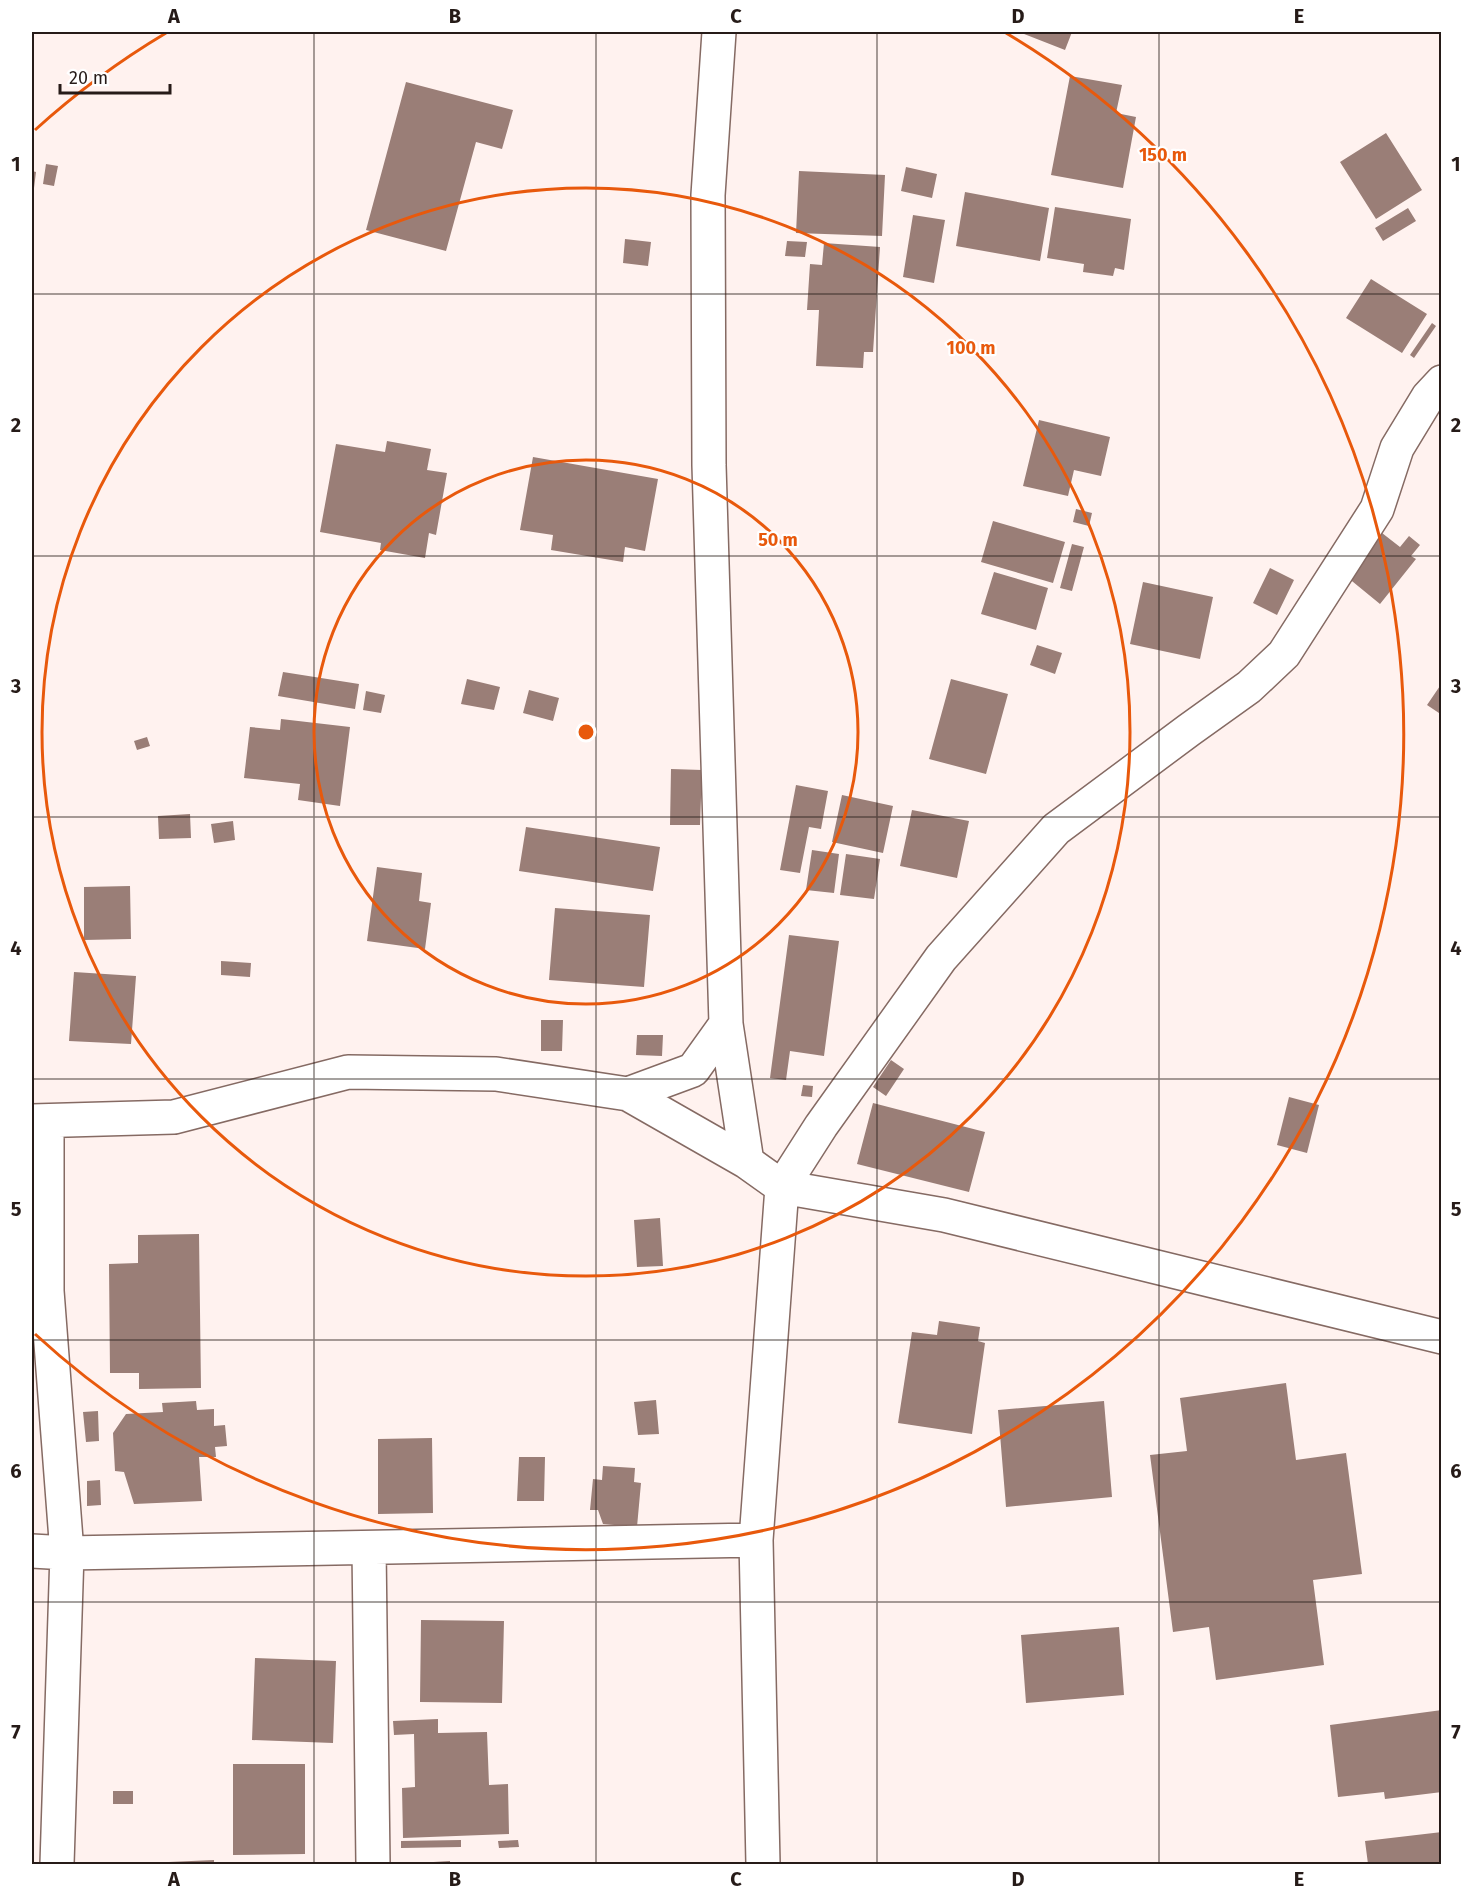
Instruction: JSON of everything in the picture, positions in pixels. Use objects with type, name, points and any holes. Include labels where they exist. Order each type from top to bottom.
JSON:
[{"type":"street","points":[[719,32],[708,195],[708,453],[726,1024],[747,1162]]},
{"type":"street","points":[[763,1864],[756,1540],[782,1187],[820,1126],[941,958],[1056,829],[1250,687],[1284,654],[1377,509],[1397,448],[1428,397],[1442,382]]},
{"type":"street","points":[[628,1094],[693,1070],[726,1024]]},
{"type":"street","points":[[57,1864],[67,1553],[40,1290],[39,1121],[174,1117],[348,1072],[496,1074],[628,1094],[747,1162],[782,1187],[944,1215],[1442,1337]]},
{"type":"street","points":[[32,1551],[67,1553],[756,1540]]},
{"type":"street","points":[[369,1548],[373,1864]]},
{"type":"building","points":[[1019,32],[1072,32],[1065,50]]},
{"type":"building","points":[[1070,76],[1122,85],[1116,113],[1136,117],[1123,188],[1051,175]]},
{"type":"building","points":[[406,82],[513,110],[502,149],[476,142],[446,251],[366,230]]},
{"type":"building","points":[[1386,133],[1422,190],[1376,219],[1340,162]]},
{"type":"building","points":[[46,164],[58,166],[54,186],[43,184]]},
{"type":"building","points":[[906,167],[937,174],[932,198],[901,191]]},
{"type":"building","points":[[32,171],[36,172],[33,196],[32,196]]},
{"type":"building","points":[[799,171],[885,175],[882,236],[796,233]]},
{"type":"building","points":[[965,192],[1049,208],[1040,261],[956,246]]},
{"type":"building","points":[[1055,207],[1131,219],[1124,270],[1115,268],[1113,276],[1083,272],[1084,264],[1047,258]]},
{"type":"building","points":[[1408,208],[1416,221],[1383,241],[1375,228]]},
{"type":"building","points":[[913,215],[945,220],[934,283],[903,277]]},
{"type":"building","points":[[625,239],[651,242],[648,266],[623,263]]},
{"type":"building","points":[[787,241],[807,242],[805,257],[785,256]]},
{"type":"building","points":[[824,243],[880,247],[873,352],[864,352],[863,368],[816,366],[819,310],[807,310],[810,264],[822,265]]},
{"type":"building","points":[[1371,279],[1427,314],[1402,353],[1346,318]]},
{"type":"building","points":[[1432,323],[1436,326],[1414,358],[1410,355]]},
{"type":"building","points":[[1039,420],[1110,437],[1101,476],[1074,470],[1068,496],[1023,486]]},
{"type":"building","points":[[387,441],[431,449],[427,470],[447,473],[436,535],[429,533],[425,558],[380,550],[381,543],[320,532],[336,444],[385,452]]},
{"type":"building","points":[[533,457],[658,479],[645,551],[625,547],[623,562],[551,550],[553,535],[520,530]]},
{"type":"building","points":[[1076,509],[1092,513],[1089,526],[1073,522]]},
{"type":"building","points":[[993,521],[1065,542],[1053,583],[981,562]]},
{"type":"building","points":[[1382,533],[1400,547],[1409,536],[1420,545],[1411,556],[1416,559],[1380,604],[1347,577]]},
{"type":"building","points":[[1072,544],[1084,547],[1072,591],[1060,588]]},
{"type":"building","points":[[1270,568],[1294,580],[1277,615],[1253,603]]},
{"type":"building","points":[[994,572],[1048,588],[1036,630],[981,614]]},
{"type":"building","points":[[1143,582],[1213,597],[1200,659],[1130,644]]},
{"type":"building","points":[[1037,645],[1062,653],[1055,674],[1030,665]]},
{"type":"building","points":[[283,672],[359,684],[355,709],[278,696]]},
{"type":"building","points":[[467,679],[500,687],[494,710],[461,704]]},
{"type":"building","points":[[951,679],[1008,694],[986,774],[929,759]]},
{"type":"building","points":[[1442,683],[1442,715],[1427,705]]},
{"type":"building","points":[[529,690],[559,698],[553,721],[523,713]]},
{"type":"building","points":[[366,691],[385,695],[381,713],[363,710]]},
{"type":"building","points":[[281,719],[350,727],[340,806],[298,800],[300,784],[244,778],[250,727],[280,730]]},
{"type":"building","points":[[147,737],[150,746],[137,750],[134,741]]},
{"type":"building","points":[[671,769],[702,770],[700,825],[670,825]]},
{"type":"building","points":[[796,785],[828,791],[821,829],[809,827],[800,873],[780,870]]},
{"type":"building","points":[[842,795],[893,806],[883,853],[832,842]]},
{"type":"building","points":[[912,810],[969,821],[957,878],[900,866]]},
{"type":"building","points":[[190,814],[191,838],[159,839],[158,816]]},
{"type":"building","points":[[233,821],[235,840],[214,843],[211,824]]},
{"type":"building","points":[[526,827],[660,847],[653,891],[519,871]]},
{"type":"building","points":[[812,850],[839,854],[834,893],[806,890]]},
{"type":"building","points":[[846,854],[880,859],[874,899],[840,895]]},
{"type":"building","points":[[377,867],[422,873],[419,901],[431,903],[425,949],[367,941]]},
{"type":"building","points":[[130,886],[131,939],[84,940],[84,887]]},
{"type":"building","points":[[555,908],[650,915],[644,987],[549,980]]},
{"type":"building","points":[[789,935],[839,941],[824,1056],[790,1051],[786,1080],[770,1078]]},
{"type":"building","points":[[221,961],[251,963],[250,977],[221,975]]},
{"type":"building","points":[[74,972],[136,976],[131,1044],[69,1041]]},
{"type":"building","points":[[541,1020],[563,1020],[562,1051],[541,1051]]},
{"type":"building","points":[[637,1035],[663,1035],[662,1056],[636,1055]]},
{"type":"building","points":[[891,1060],[904,1069],[886,1096],[873,1087]]},
{"type":"building","points":[[803,1085],[813,1086],[812,1097],[801,1096]]},
{"type":"building","points":[[1289,1097],[1319,1105],[1307,1153],[1277,1145]]},
{"type":"building","points":[[873,1103],[985,1132],[969,1192],[857,1164]]},
{"type":"building","points":[[660,1218],[663,1266],[637,1267],[634,1220]]},
{"type":"building","points":[[199,1234],[201,1388],[139,1389],[139,1373],[110,1373],[109,1264],[138,1263],[138,1235]]},
{"type":"building","points":[[939,1321],[980,1327],[978,1341],[985,1343],[972,1434],[898,1423],[912,1332],[937,1335]]},
{"type":"building","points":[[1286,1383],[1296,1460],[1346,1453],[1362,1574],[1313,1580],[1324,1665],[1216,1680],[1209,1627],[1173,1632],[1150,1455],[1187,1451],[1180,1398]]},
{"type":"building","points":[[656,1400],[659,1434],[638,1435],[634,1402]]},
{"type":"building","points":[[196,1401],[197,1410],[214,1409],[214,1426],[225,1425],[227,1446],[215,1447],[216,1457],[199,1457],[202,1501],[134,1504],[124,1472],[115,1471],[113,1433],[126,1414],[163,1412],[162,1403]]},
{"type":"building","points":[[1104,1401],[1112,1497],[1006,1507],[998,1410]]},
{"type":"building","points":[[98,1411],[99,1441],[86,1442],[83,1412]]},
{"type":"building","points":[[432,1438],[433,1513],[378,1514],[378,1439]]},
{"type":"building","points":[[519,1457],[545,1457],[544,1501],[517,1501]]},
{"type":"building","points":[[603,1466],[635,1468],[634,1482],[641,1483],[637,1527],[603,1524],[598,1510],[590,1510],[593,1479],[602,1480]]},
{"type":"building","points":[[100,1480],[101,1505],[87,1506],[87,1481]]},
{"type":"building","points":[[421,1620],[504,1621],[502,1703],[420,1702]]},
{"type":"building","points":[[1119,1627],[1124,1695],[1026,1703],[1021,1635]]},
{"type":"building","points":[[255,1658],[336,1661],[333,1743],[252,1740]]},
{"type":"building","points":[[1442,1710],[1442,1792],[1385,1799],[1384,1792],[1338,1797],[1330,1725]]},
{"type":"building","points":[[438,1719],[438,1733],[487,1732],[489,1785],[508,1784],[509,1834],[403,1838],[402,1788],[415,1787],[414,1734],[394,1735],[393,1721]]},
{"type":"building","points":[[233,1764],[305,1764],[305,1854],[233,1855]]},
{"type":"building","points":[[113,1791],[133,1791],[133,1804],[113,1804]]},
{"type":"building","points":[[1442,1832],[1442,1864],[1368,1864],[1365,1841]]},
{"type":"building","points":[[461,1840],[461,1847],[401,1848],[401,1841]]},
{"type":"building","points":[[518,1840],[519,1847],[499,1848],[498,1841]]},
{"type":"building","points":[[214,1860],[214,1864],[146,1864],[146,1863]]},
{"type":"building","points":[[450,1861],[450,1864],[417,1864],[417,1863]]}]
